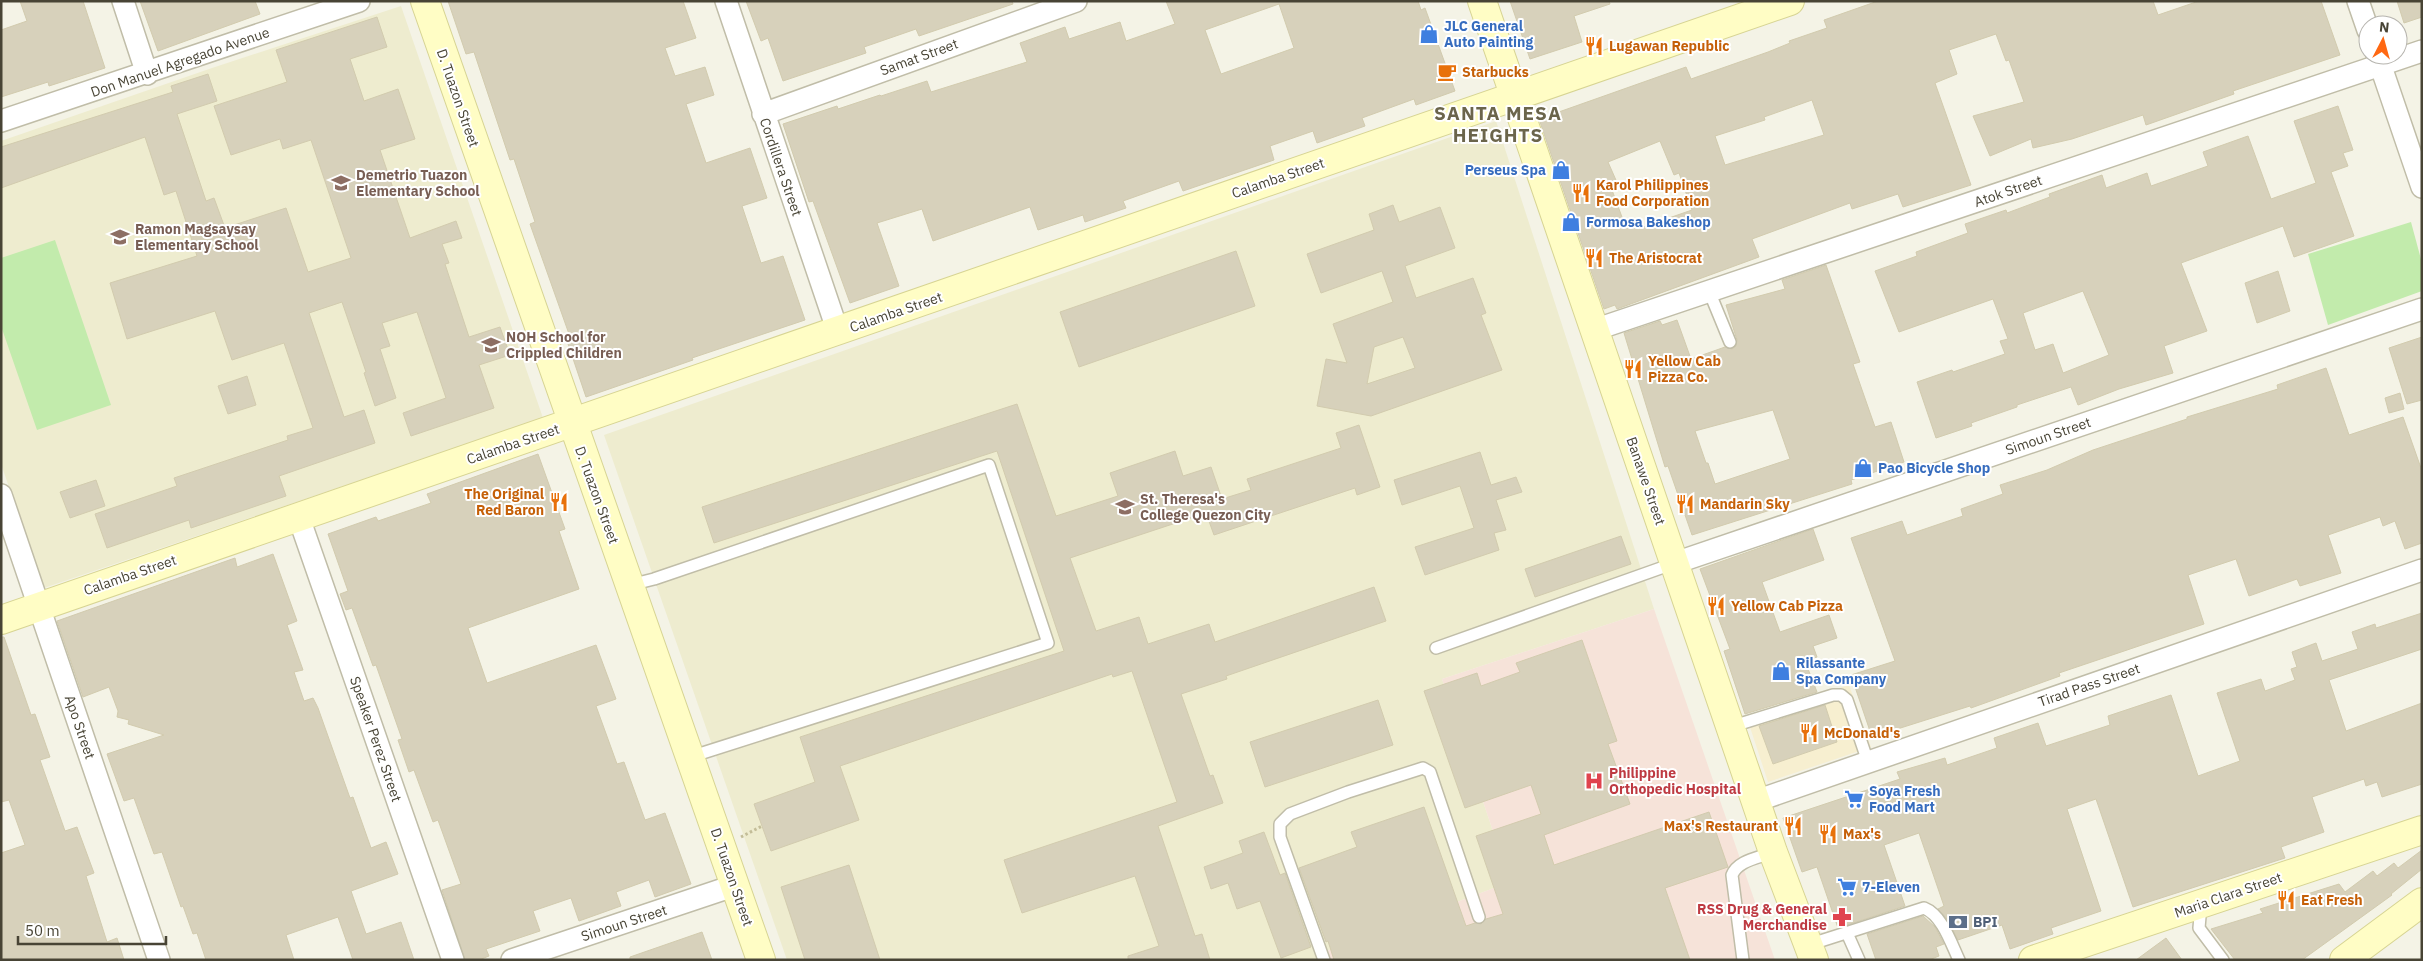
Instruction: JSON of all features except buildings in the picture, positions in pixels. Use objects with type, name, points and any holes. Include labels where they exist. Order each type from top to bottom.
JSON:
[{"type":"street","points":[[123,1],[147,74]]},
{"type":"street","name":"Don Manuel Agregado Avenue","points":[[1,121],[147,74],[359,1]]},
{"type":"street","name":"D. Tuazon Street","points":[[425,1],[572,424],[736,885],[760,960]]},
{"type":"street","name":"Cordillera Street","points":[[726,1],[838,332]]},
{"type":"street","name":"Samat Street","points":[[763,114],[1076,1]]},
{"type":"street","name":"Banawe Street","points":[[1482,1],[1773,852],[1810,952]]},
{"type":"street","name":"Calamba Street","points":[[1,620],[838,332],[1515,95],[1790,1]]},
{"type":"street","points":[[2358,1],[2363,15]]},
{"type":"street","name":"Atok Street","points":[[2408,54],[2422,51]]},
{"type":"street","name":"Atok Street","points":[[1594,330],[2364,65]]},
{"type":"street","points":[[2381,65],[2422,187]]},
{"type":"street","name":"Simoun Street","points":[[1675,563],[2422,309]]},
{"type":"street","name":"Apo Street","points":[[1,495],[159,960]]},
{"type":"street","name":"Speaker Perez Street","points":[[299,518],[453,960]]},
{"type":"street","name":"Tirad Pass Street","points":[[1756,801],[2422,570]]},
{"type":"street","name":"Maria Clara Street","points":[[2033,960],[2422,830]]},
{"type":"street","name":"Simoun Street","points":[[512,960],[736,885]]},
{"type":"street","points":[[2344,960],[2422,902]]},
{"type":"lane","points":[[1709,291],[1730,342]]},
{"type":"lane","points":[[629,585],[654,579],[989,466],[1048,643],[690,757]]},
{"type":"lane","points":[[1436,648],[1675,563]]},
{"type":"lane","points":[[1730,727],[1833,695],[1841,695],[1847,700],[1868,762]]},
{"type":"lane","points":[[1324,960],[1280,837],[1280,824],[1290,814],[1348,792],[1424,768],[1430,772],[1479,917]]},
{"type":"lane","points":[[1743,960],[1732,875],[1742,863],[1773,852]]},
{"type":"lane","points":[[2201,904],[2199,928],[2223,960]]},
{"type":"lane","points":[[1810,952],[1847,933],[1924,908],[1931,911],[1938,918],[1959,960]]},
{"type":"lane","points":[[1847,933],[1859,960]]},
{"type":"path","points":[[744,836],[762,826]]},
{"type":"shaded area","points":[[401,6],[543,418],[44,588],[1,464],[1,141],[212,68]]},
{"type":"shaded area","name":"St. Theresa's College Quezon City","points":[[1496,121],[1654,609],[1442,679],[1510,882],[1316,955],[1317,960],[787,960],[604,435]]},
{"type":"shaded area","name":"Philippine Orthopedic Hospital","points":[[1654,609],[1775,960],[1317,960],[1316,955],[1510,882],[1442,679]]},
{"type":"shaded area","name":"McDonald's","points":[[1849,685],[1871,747],[1768,782],[1747,718]]},
{"type":"green space","points":[[2411,222],[2422,263],[2422,291],[2328,325],[2308,254]]},
{"type":"green space","points":[[55,240],[111,405],[37,430],[1,326],[1,258]]},
{"type":"place","name":"JLC General Auto Painting","points":[[1429,34]]},
{"type":"place","name":"Lugawan Republic","points":[[1594,46]]},
{"type":"place","name":"Starbucks","points":[[1447,72]]},
{"type":"place","name":"Perseus Spa","points":[[1561,170]]},
{"type":"place","name":"Demetrio Tuazon Elementary School","points":[[341,183]]},
{"type":"place","name":"Karol Philippines Food Corporation","points":[[1581,193]]},
{"type":"place","name":"Formosa Bakeshop","points":[[1571,222]]},
{"type":"place","name":"Ramon Magsaysay Elementary School","points":[[120,237]]},
{"type":"place","name":"The Aristocrat","points":[[1594,258]]},
{"type":"place","name":"NOH School for Crippled Children","points":[[491,345]]},
{"type":"place","name":"Yellow Cab Pizza Co.","points":[[1633,369]]},
{"type":"place","name":"Pao Bicycle Shop","points":[[1863,468]]},
{"type":"place","name":"The Original Red Baron","points":[[559,502]]},
{"type":"place","name":"Mandarin Sky","points":[[1685,504]]},
{"type":"place","name":"St. Theresa's College Quezon City","points":[[1125,507]]},
{"type":"place","name":"Yellow Cab Pizza","points":[[1716,606]]},
{"type":"place","name":"Rilassante Spa Company","points":[[1781,671]]},
{"type":"place","name":"McDonald's","points":[[1809,733]]},
{"type":"place","name":"Philippine Orthopedic Hospital","points":[[1594,781]]},
{"type":"place","name":"Soya Fresh Food Mart","points":[[1854,799]]},
{"type":"place","name":"Max's Restaurant","points":[[1793,826]]},
{"type":"place","name":"Max's","points":[[1828,834]]},
{"type":"place","name":"7-Eleven","points":[[1847,887]]},
{"type":"place","name":"Eat Fresh","points":[[2286,900]]},
{"type":"place","name":"RSS Drug & General Merchandise","points":[[1842,917]]},
{"type":"place","name":"BPI","points":[[1958,922]]},
{"type":"district","name":"SANTA MESA HEIGHTS","points":[[1498,124]]}]
